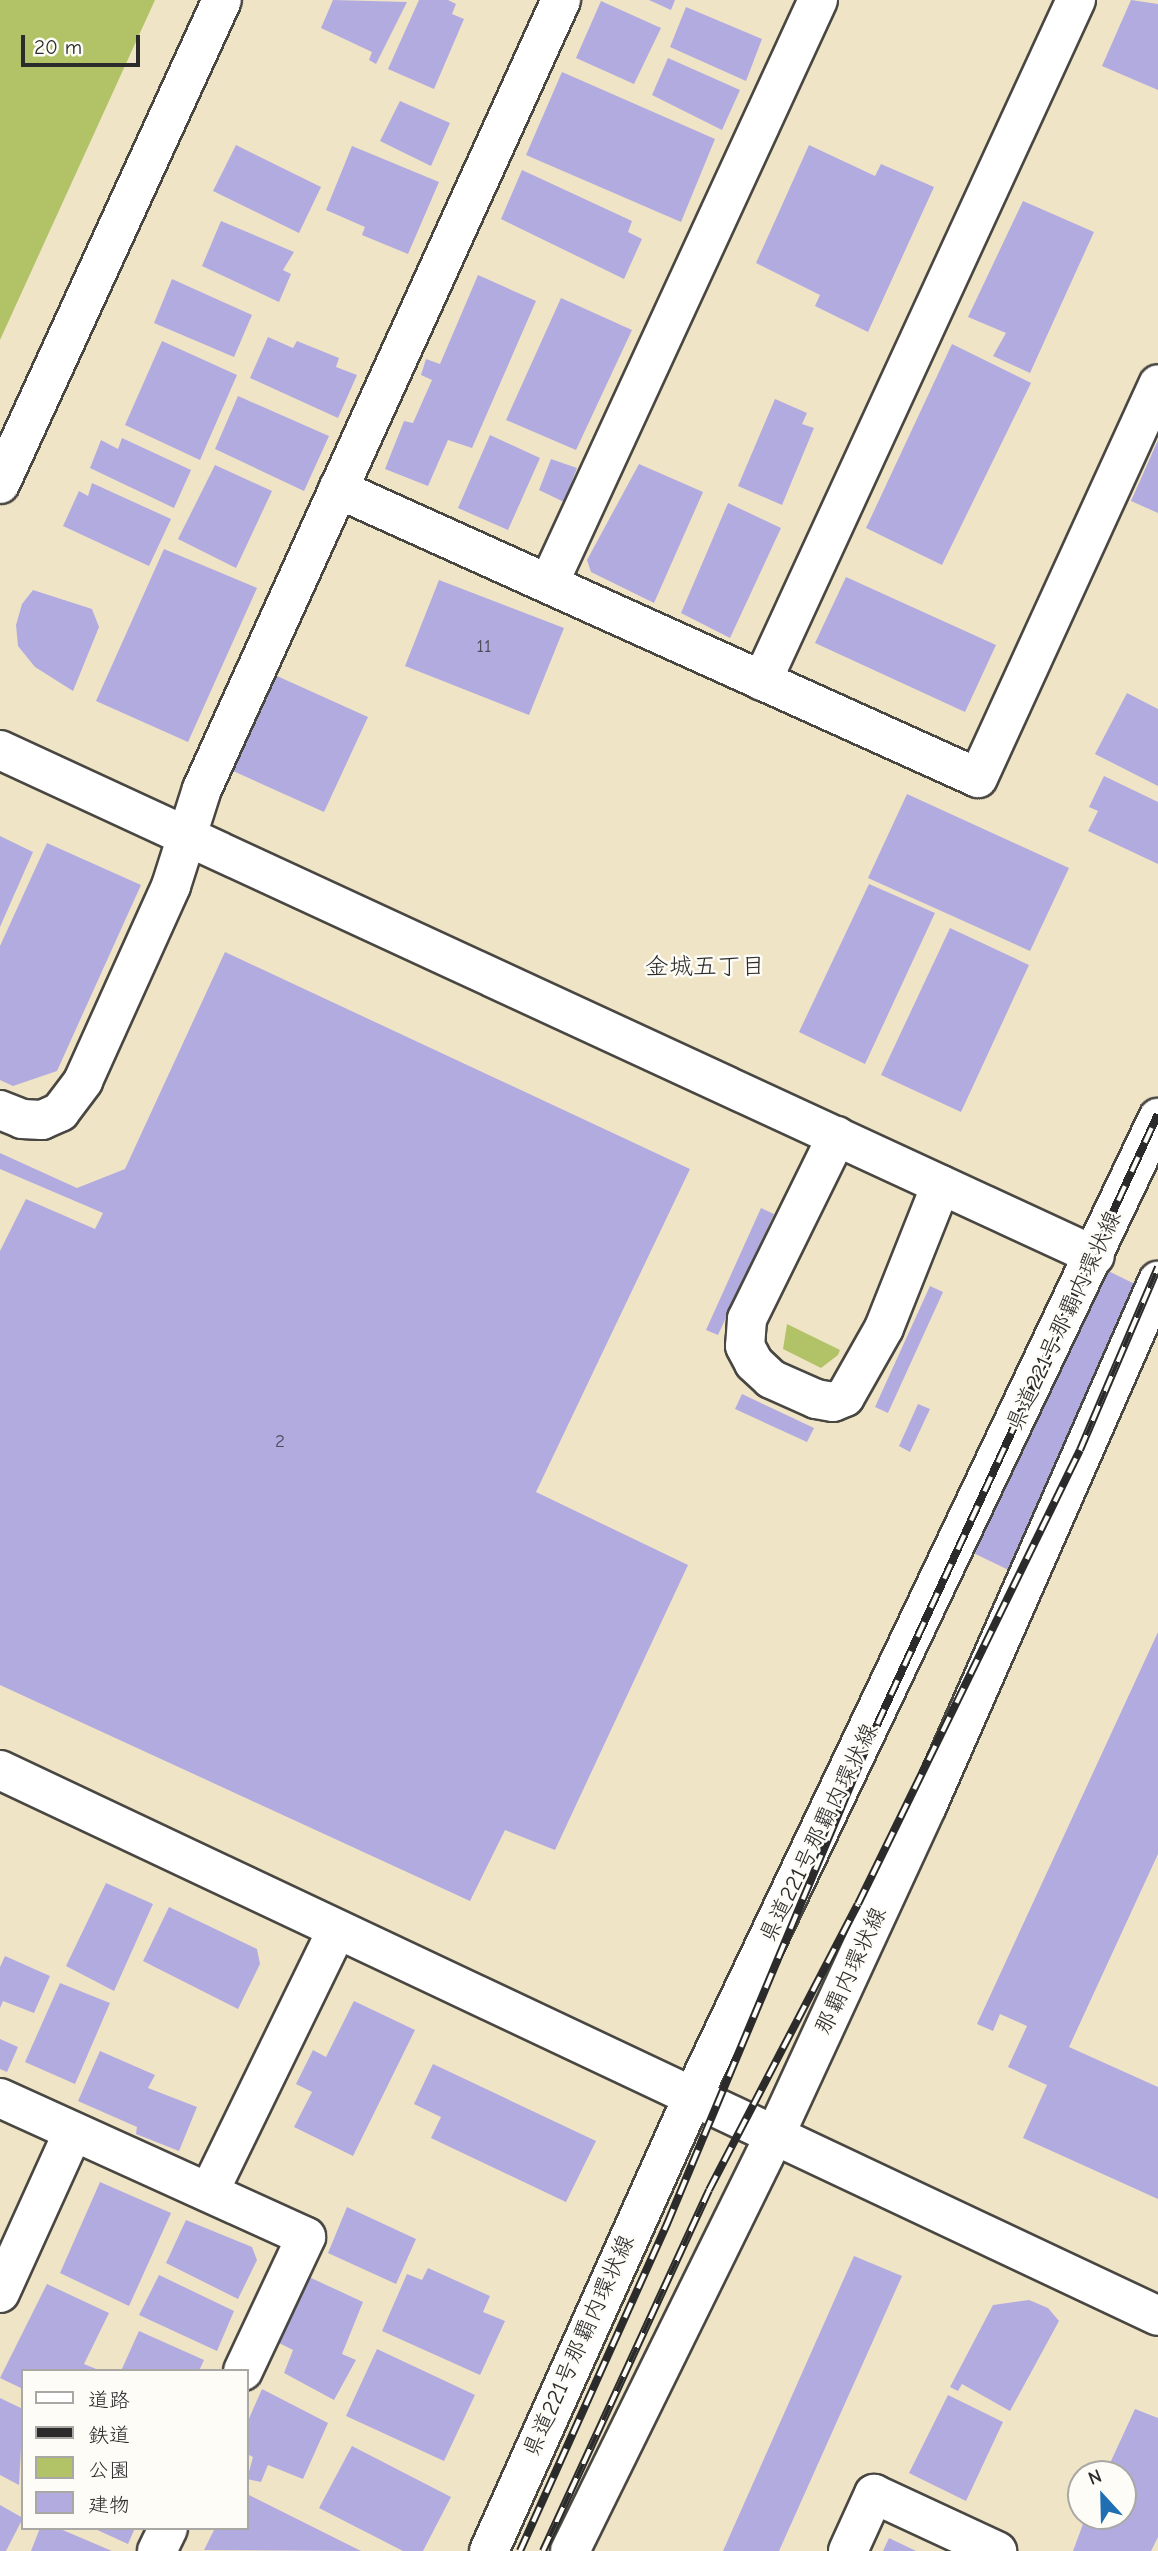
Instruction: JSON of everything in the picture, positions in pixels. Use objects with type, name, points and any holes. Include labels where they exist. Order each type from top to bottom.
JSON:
[{"type":"street","points":[[0,484],[222,0]]},
{"type":"street","points":[[549,583],[818,0]]},
{"type":"street","points":[[762,681],[1076,0]]},
{"type":"street","points":[[0,1110],[22,1119],[42,1120],[74,1097],[171,886],[202,789],[556,2]]},
{"type":"street","points":[[338,489],[978,778],[1158,384]]},
{"type":"street","points":[[0,750],[1095,1256]]},
{"type":"street","name":"県道221号那覇内環状線","points":[[489,2551],[694,2094],[1095,1256],[1158,1118]]},
{"type":"street","points":[[837,1136],[747,1319],[745,1346],[754,1363],[771,1379],[816,1399],[833,1402],[845,1397],[884,1328],[941,1185]]},
{"type":"street","name":"那覇内環状線","points":[[775,2135],[928,1806],[1158,1281]]},
{"type":"street","points":[[0,1770],[694,2094],[1158,2316]]},
{"type":"street","points":[[209,2192],[337,1929]]},
{"type":"street","points":[[0,2098],[306,2237],[244,2369]]},
{"type":"street","points":[[0,2293],[73,2132]]},
{"type":"street","points":[[570,2551],[775,2135]]},
{"type":"street","points":[[848,2551],[874,2494],[997,2551]]},
{"type":"street","points":[[157,2551],[167,2530]]},
{"type":"green space","points":[[0,0],[155,0],[0,340]]},
{"type":"green space","points":[[787,1324],[840,1350],[838,1355],[821,1368],[783,1349]]},
{"type":"building","points":[[333,0],[407,2],[376,64],[369,60],[372,52],[321,28]]},
{"type":"building","points":[[419,0],[448,0],[456,4],[452,14],[464,19],[434,89],[388,69]]},
{"type":"building","points":[[649,0],[675,0],[671,10]]},
{"type":"building","points":[[1131,0],[1158,4],[1158,90],[1102,66]]},
{"type":"building","points":[[601,1],[661,28],[634,84],[576,58]]},
{"type":"building","points":[[686,7],[762,39],[746,81],[670,47]]},
{"type":"building","points":[[668,58],[740,90],[722,130],[652,95]]},
{"type":"building","points":[[562,72],[715,139],[681,222],[526,155]]},
{"type":"building","points":[[400,101],[450,123],[431,166],[380,141]]},
{"type":"building","points":[[236,145],[321,187],[299,233],[213,191]]},
{"type":"building","points":[[809,145],[875,176],[881,164],[934,187],[868,332],[815,306],[820,295],[756,263]]},
{"type":"building","points":[[352,146],[439,182],[408,254],[362,235],[365,227],[326,210]]},
{"type":"building","points":[[522,170],[632,221],[628,232],[642,239],[624,279],[501,219]]},
{"type":"building","points":[[1023,201],[1094,232],[1030,373],[993,356],[1006,333],[968,317]]},
{"type":"building","points":[[221,221],[294,252],[283,270],[291,274],[279,302],[202,266]]},
{"type":"building","points":[[478,275],[536,301],[472,448],[448,440],[428,486],[385,469],[404,421],[413,423],[432,380],[421,375],[426,359],[440,364]]},
{"type":"building","points":[[172,279],[252,315],[234,357],[154,323]]},
{"type":"building","points":[[561,298],[632,330],[576,450],[506,420]]},
{"type":"building","points":[[268,337],[293,348],[297,341],[339,358],[336,367],[357,375],[338,418],[250,378]]},
{"type":"building","points":[[162,341],[237,375],[200,460],[125,425]]},
{"type":"building","points":[[952,344],[1031,383],[942,565],[866,528]]},
{"type":"building","points":[[238,396],[329,436],[304,491],[215,449]]},
{"type":"building","points":[[775,399],[807,413],[802,424],[814,428],[782,505],[738,486]]},
{"type":"building","points":[[490,435],[540,458],[508,530],[458,508]]},
{"type":"building","points":[[122,438],[191,470],[174,508],[90,468],[101,440],[118,449]]},
{"type":"building","points":[[1158,440],[1158,513],[1131,501]]},
{"type":"building","points":[[551,459],[577,468],[564,502],[539,490]]},
{"type":"building","points":[[639,464],[703,492],[654,603],[591,572],[587,560]]},
{"type":"building","points":[[215,465],[272,491],[236,568],[178,539]]},
{"type":"building","points":[[92,483],[171,519],[149,566],[63,526],[79,491],[88,496]]},
{"type":"building","points":[[728,503],[781,528],[730,638],[681,613]]},
{"type":"building","points":[[164,549],[257,588],[188,742],[96,701]]},
{"type":"building","points":[[846,577],[996,645],[965,712],[815,643]]},
{"type":"building","points":[[439,580],[564,628],[529,715],[405,666]]},
{"type":"building","points":[[33,590],[92,609],[99,627],[73,691],[35,667],[18,646],[16,625],[22,604]]},
{"type":"building","points":[[277,676],[368,717],[324,812],[233,771]]},
{"type":"building","points":[[1127,693],[1158,709],[1158,786],[1095,754]]},
{"type":"building","points":[[1104,776],[1158,802],[1158,864],[1088,831],[1098,811],[1089,807]]},
{"type":"building","points":[[907,794],[1069,868],[1030,951],[868,878]]},
{"type":"building","points":[[0,836],[33,852],[0,927]]},
{"type":"building","points":[[47,843],[141,885],[57,1071],[13,1086],[0,1080],[0,946]]},
{"type":"building","points":[[869,884],[935,913],[865,1064],[799,1032]]},
{"type":"building","points":[[950,928],[1029,965],[961,1112],[881,1075]]},
{"type":"building","points":[[225,952],[690,1169],[536,1492],[688,1565],[555,1850],[505,1830],[470,1901],[0,1685],[0,1251],[26,1199],[95,1229],[103,1213],[0,1169],[0,1153],[77,1188],[125,1169]]},
{"type":"building","points":[[761,1208],[774,1214],[718,1335],[706,1330]]},
{"type":"building","points":[[1090,1262],[1147,1290],[1019,1575],[963,1548]]},
{"type":"building","points":[[930,1286],[943,1292],[888,1413],[875,1407]]},
{"type":"building","points":[[742,1394],[814,1428],[807,1442],[735,1409]]},
{"type":"building","points":[[918,1404],[930,1409],[910,1452],[899,1446]]},
{"type":"building","points":[[1158,1632],[1158,1854],[1069,2047],[1158,2087],[1158,2199],[1023,2138],[1047,2085],[1008,2067],[1027,2026],[1000,2014],[993,2031],[977,2024]]},
{"type":"building","points":[[106,1883],[153,1904],[114,1991],[66,1966]]},
{"type":"building","points":[[169,1907],[257,1949],[260,1964],[238,2009],[143,1961]]},
{"type":"building","points":[[5,1956],[50,1976],[34,2013],[3,2001],[0,2008],[0,1967]]},
{"type":"building","points":[[60,1983],[110,2003],[75,2084],[25,2062]]},
{"type":"building","points":[[354,2001],[415,2030],[353,2156],[294,2127],[312,2092],[296,2084],[313,2050],[326,2057]]},
{"type":"building","points":[[0,2039],[18,2047],[7,2072],[0,2069]]},
{"type":"building","points":[[100,2051],[155,2075],[148,2088],[197,2107],[179,2151],[136,2134],[137,2127],[78,2101]]},
{"type":"building","points":[[433,2064],[596,2141],[566,2202],[431,2138],[441,2117],[414,2104]]},
{"type":"building","points":[[100,2182],[171,2213],[129,2306],[60,2273]]},
{"type":"building","points":[[347,2207],[416,2239],[396,2284],[328,2253]]},
{"type":"building","points":[[186,2220],[252,2247],[257,2260],[238,2299],[166,2263]]},
{"type":"building","points":[[854,2256],[902,2276],[779,2551],[723,2551]]},
{"type":"building","points":[[428,2268],[490,2296],[483,2312],[505,2321],[480,2375],[382,2331],[407,2274],[422,2280]]},
{"type":"building","points":[[159,2275],[234,2311],[217,2351],[139,2315]]},
{"type":"building","points":[[309,2277],[363,2302],[342,2354],[356,2360],[334,2400],[284,2373],[293,2350],[279,2343]]},
{"type":"building","points":[[47,2284],[109,2313],[84,2364],[96,2369],[21,2369],[21,2388],[0,2378]]},
{"type":"building","points":[[1029,2300],[1048,2308],[1059,2321],[1010,2411],[962,2384],[958,2391],[950,2387],[993,2305]]},
{"type":"building","points":[[139,2331],[204,2360],[200,2369],[122,2369]]},
{"type":"building","points":[[377,2349],[475,2395],[444,2461],[346,2416]]},
{"type":"building","points":[[262,2389],[328,2423],[303,2479],[268,2465],[261,2482],[248,2479],[253,2457],[248,2454],[248,2421]]},
{"type":"building","points":[[948,2395],[1003,2422],[966,2501],[909,2473]]},
{"type":"building","points":[[0,2398],[21,2408],[19,2485],[0,2475]]},
{"type":"building","points":[[1135,2409],[1158,2418],[1158,2537],[1151,2551],[1073,2551],[1081,2530],[1137,2530],[1137,2460],[1111,2460]]},
{"type":"building","points":[[352,2446],[451,2497],[423,2551],[403,2551],[319,2508]]},
{"type":"building","points":[[248,2494],[361,2551],[204,2550],[214,2530],[248,2530]]},
{"type":"building","points":[[0,2505],[21,2517],[21,2522],[6,2551],[0,2551]]},
{"type":"building","points":[[39,2530],[63,2530],[112,2551],[31,2551]]},
{"type":"building","points":[[97,2530],[134,2530],[128,2544]]},
{"type":"building","points":[[889,2538],[916,2551],[883,2551]]},
{"type":"railway","points":[[520,2551],[667,2224],[864,1753],[1158,1114]]},
{"type":"railway","points":[[543,2551],[709,2190],[858,1904],[1080,1450],[1158,1267]]},
{"type":"district","name":"金城五丁目","points":[[705,967]]}]
